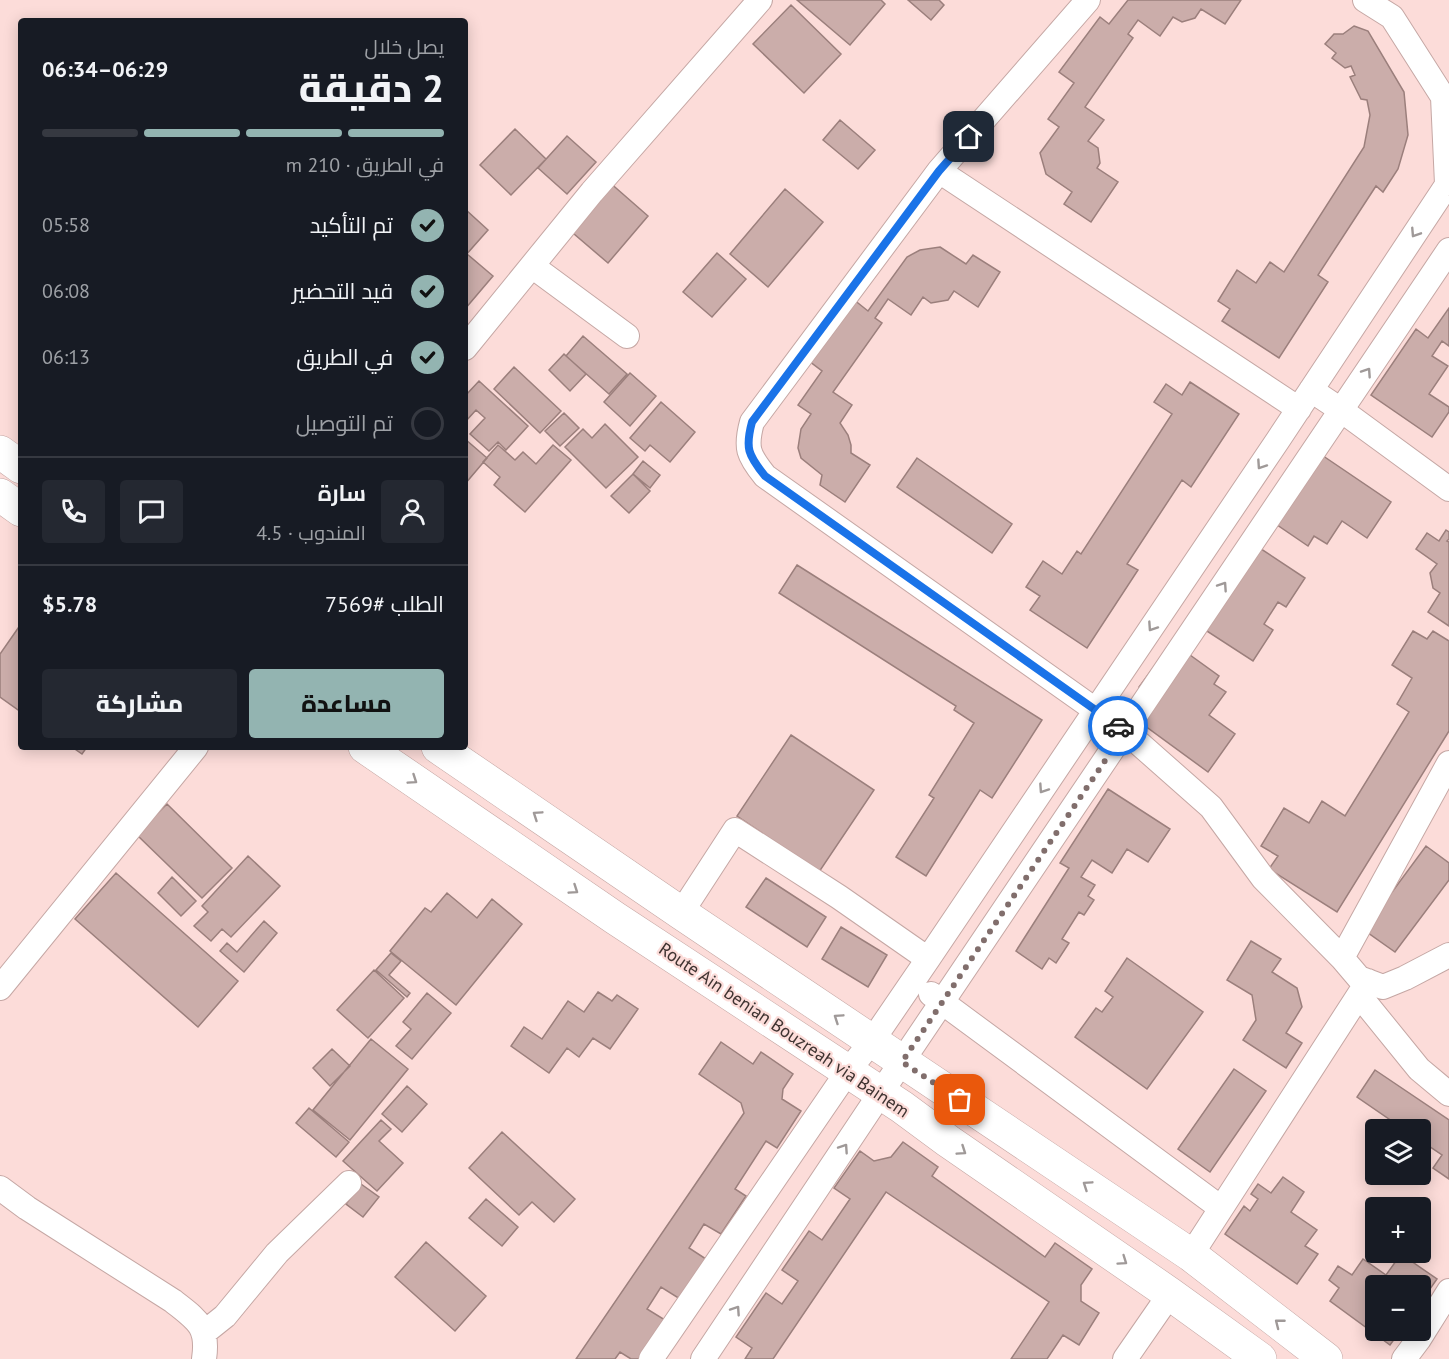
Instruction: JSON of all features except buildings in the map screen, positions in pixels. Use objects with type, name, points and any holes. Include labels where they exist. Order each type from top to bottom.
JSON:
[{"type":"main road","points":[[0,452],[18,465]]},
{"type":"main road","points":[[0,495],[18,508]]},
{"type":"main road","name":"Route Ain benian Bouzreah via Bainem","points":[[368,750],[615,918],[902,1107],[1260,1359]]},
{"type":"main road","points":[[442,750],[1191,1255],[1326,1359]]},
{"type":"street","points":[[468,344],[592,192],[760,0]]},
{"type":"street","points":[[1088,0],[939,171],[752,422],[747,440],[753,461],[765,476],[1125,731],[1211,807],[1263,878],[1359,978],[1419,1069],[1449,1094]]},
{"type":"street","points":[[651,1359],[848,1071],[872,1041],[928,959],[1305,400],[1448,183],[1443,97],[1392,17],[1365,0]]},
{"type":"street","points":[[939,171],[1305,400],[1341,410],[1449,489]]},
{"type":"street","points":[[703,1359],[1449,250]]},
{"type":"street","points":[[532,266],[627,336]]},
{"type":"street","points":[[1278,440],[1308,459]]},
{"type":"street","points":[[0,988],[194,750]]},
{"type":"street","points":[[1342,958],[1449,763]]},
{"type":"street","points":[[681,913],[735,830],[928,959]]},
{"type":"street","points":[[1364,988],[1383,987],[1449,954]]},
{"type":"street","points":[[913,981],[1221,1208]]},
{"type":"street","points":[[1191,1255],[1364,988]]},
{"type":"street","points":[[205,1332],[225,1316],[277,1253],[349,1183]]},
{"type":"street","points":[[0,1188],[27,1208],[173,1301],[195,1318],[205,1332],[204,1359]]},
{"type":"street","points":[[1404,1359],[1449,1291]]},
{"type":"street","points":[[1125,1359],[1170,1294]]},
{"type":"way so far","points":[[960,1100],[902,1062],[1125,731],[1118,726]]},
{"type":"route","points":[[969,137],[939,171],[752,422],[747,440],[753,461],[765,476],[1118,726]]}]
